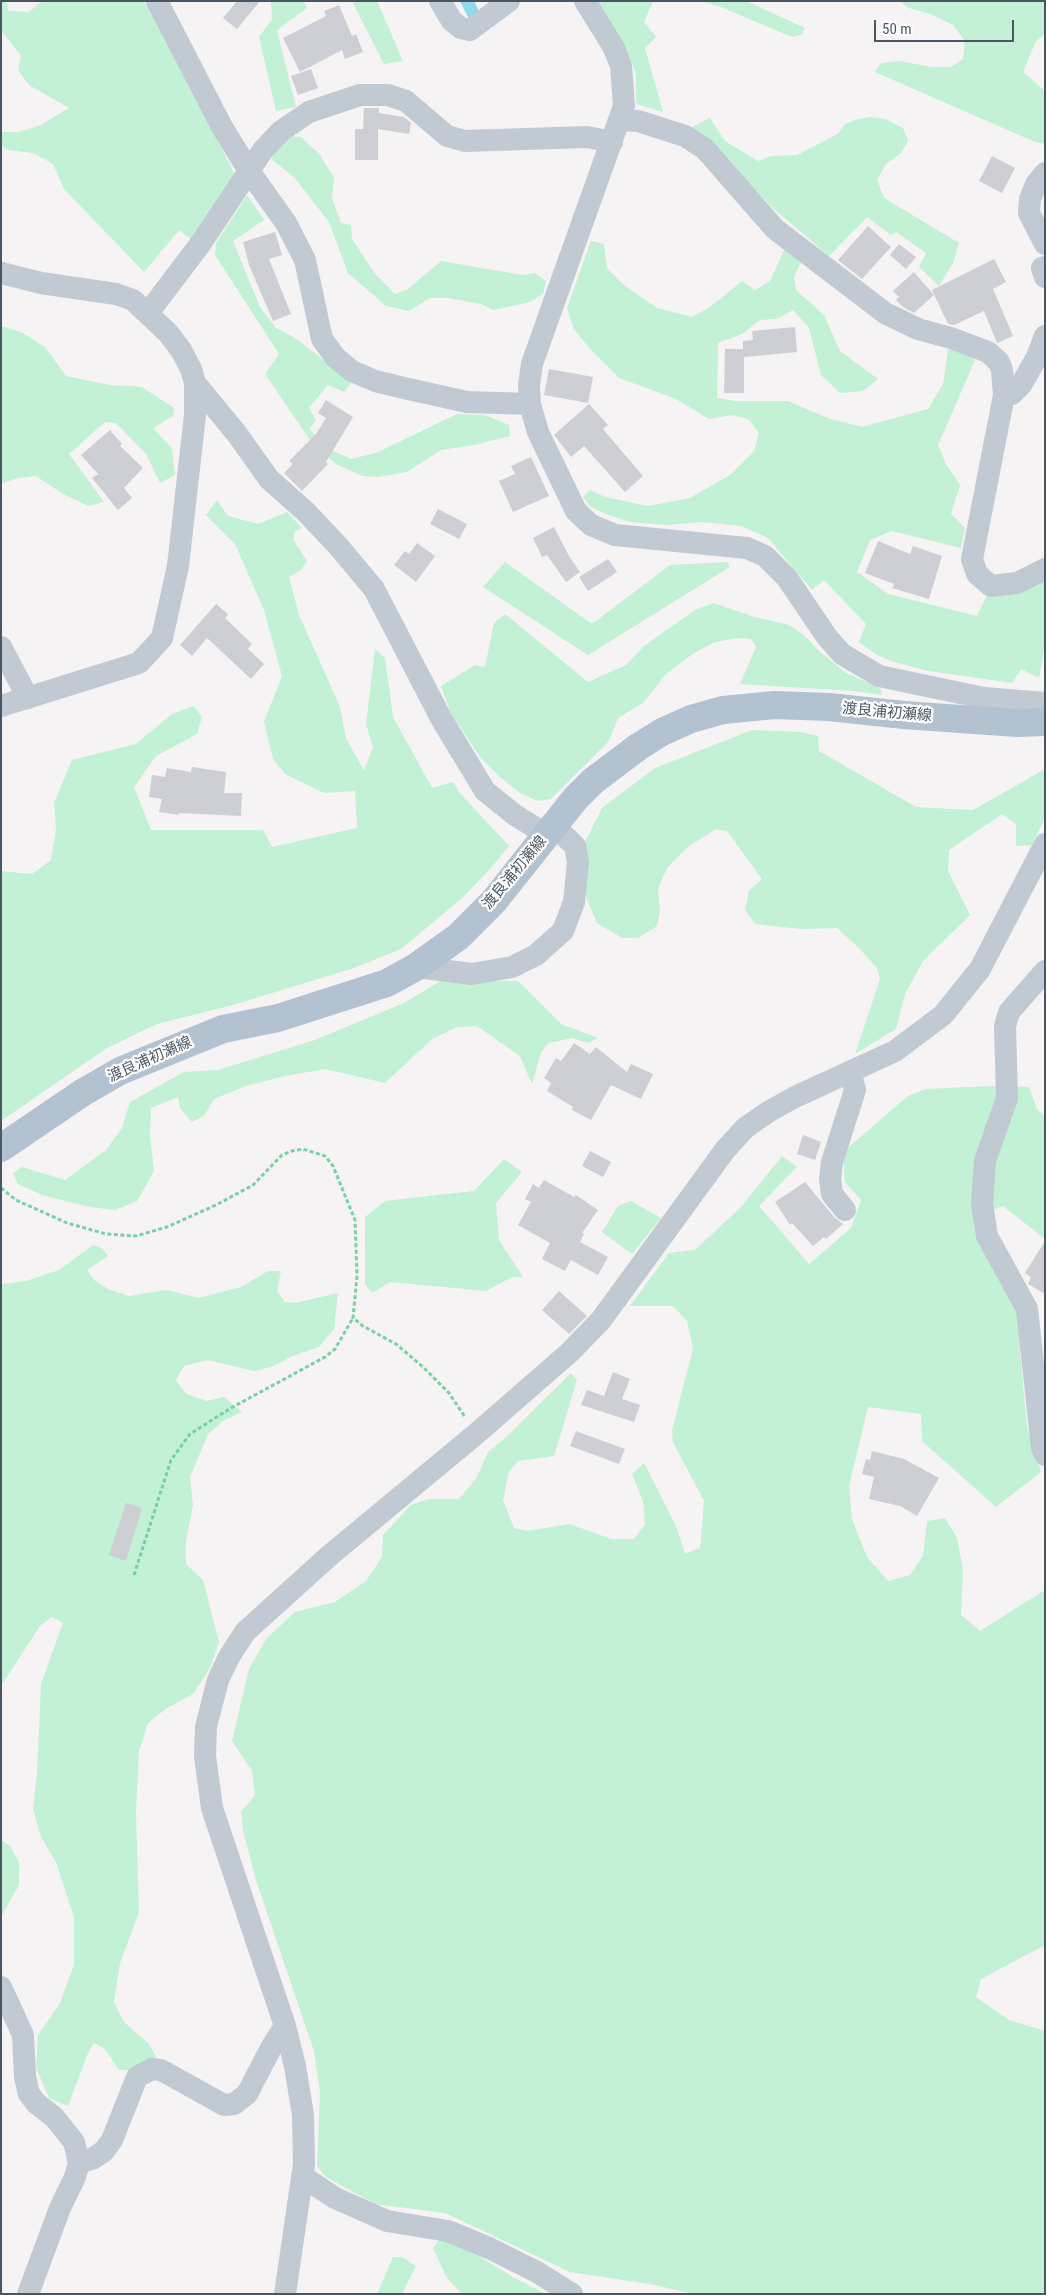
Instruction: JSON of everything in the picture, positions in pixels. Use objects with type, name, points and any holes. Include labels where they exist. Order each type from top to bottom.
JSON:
[{"type":"main road","name":"渡良浦初瀬線","points":[[1,1148],[82,1093],[120,1071],[223,1030],[278,1018],[387,983],[416,967],[458,936],[494,901],[575,799],[593,781],[638,747],[662,732],[691,719],[723,710],[774,705],[829,707],[904,715],[1017,723],[1045,722]]},
{"type":"street","points":[[158,1],[222,127],[249,171],[286,223],[304,260],[322,339],[336,358],[352,370],[375,381],[404,388],[467,402],[530,404]]},
{"type":"street","points":[[440,1],[452,21],[461,28],[470,30],[509,1]]},
{"type":"street","points":[[585,1],[614,48],[620,66],[624,106],[532,364],[529,385],[530,404],[538,432],[576,511],[591,525],[615,535],[747,548],[765,556],[787,578],[827,637],[842,654],[879,676],[984,698],[1045,703]]},
{"type":"street","points":[[148,313],[201,243],[263,150],[281,131],[309,112],[360,95],[388,95],[406,101],[447,136],[464,140],[587,137],[612,142]]},
{"type":"street","points":[[620,120],[638,121],[685,136],[705,150],[775,229],[885,313],[918,329],[988,352],[999,362],[1002,370],[1004,395],[972,559],[978,574],[991,586],[1017,583],[1045,569]]},
{"type":"street","points":[[1045,173],[1036,184],[1030,199],[1029,213],[1045,244]]},
{"type":"street","points":[[1045,267],[1042,268],[1045,278]]},
{"type":"street","points":[[1,273],[41,283],[116,294],[133,300],[148,313],[181,350],[196,383],[237,434],[269,479],[312,519],[374,589],[442,720],[485,791],[515,815],[550,831],[575,846],[578,862],[574,902],[562,931],[536,955],[512,967],[472,974],[416,967]]},
{"type":"street","points":[[1004,395],[1012,394],[1021,385],[1037,357],[1045,336]]},
{"type":"street","points":[[1,706],[139,663],[162,638],[178,566],[195,415],[196,383]]},
{"type":"street","points":[[1,647],[28,698]]},
{"type":"street","points":[[285,2294],[304,2164],[302,2115],[295,2066],[285,2026],[212,1808],[205,1756],[206,1727],[212,1700],[229,1657],[246,1632],[329,1556],[476,1434],[570,1352],[601,1320],[725,1150],[745,1128],[795,1096],[895,1051],[943,1015],[980,969],[1045,844]]},
{"type":"street","points":[[1045,971],[1009,1012],[1005,1026],[1007,1098],[985,1161],[982,1204],[987,1236],[1027,1309],[1042,1448],[1045,1455]]},
{"type":"street","points":[[846,1210],[832,1194],[830,1179],[832,1162],[855,1090],[851,1072]]},
{"type":"street","points":[[1,1987],[23,2035],[25,2077],[29,2094],[36,2103],[54,2117],[74,2142],[79,2163],[28,2294]]},
{"type":"street","points":[[79,2163],[92,2159],[104,2151],[112,2140],[137,2076],[152,2069],[161,2070],[224,2105],[234,2104],[247,2094],[285,2026]]},
{"type":"street","points":[[302,2176],[335,2198],[387,2221],[448,2231],[488,2248],[537,2272],[572,2294]]},
{"type":"path","points":[[1,1188],[16,1200],[66,1223],[106,1234],[136,1236],[167,1227],[216,1205],[253,1185],[282,1155],[303,1149],[325,1156],[333,1166],[355,1220],[357,1276],[353,1318],[335,1349],[325,1357],[231,1408],[190,1434],[171,1460],[134,1575]]},
{"type":"path","points":[[353,1318],[363,1326],[396,1344],[423,1368],[450,1394],[476,1434]]},
{"type":"green space","points":[[1,1],[7,1],[8,11],[29,12],[42,1],[143,1],[156,15],[235,175],[191,239],[179,230],[144,272],[64,189],[53,164],[33,153],[8,150],[1,145],[1,132],[19,132],[41,125],[69,108],[29,85],[18,70],[21,56],[1,30]]},
{"type":"green space","points":[[271,1],[304,1],[307,8],[277,30],[296,107],[276,111],[259,37],[272,19]]},
{"type":"green space","points":[[352,1],[377,1],[403,61],[384,64]]},
{"type":"green space","points":[[598,1],[653,1],[644,22],[656,37],[645,48],[663,112],[636,104],[636,73],[626,49]]},
{"type":"green space","points":[[700,1],[746,1],[805,28],[801,35],[792,37],[721,7]]},
{"type":"green space","points":[[899,1],[1045,1],[1045,34],[1036,41],[1023,72],[1045,91],[1045,144],[1035,142],[875,72],[881,63],[899,61],[932,67],[951,67],[963,59],[965,41],[953,25],[930,14],[909,8]]},
{"type":"green space","points":[[870,117],[885,119],[903,128],[908,141],[901,153],[886,164],[877,180],[884,198],[959,243],[953,263],[939,286],[919,267],[926,253],[896,232],[891,235],[867,217],[829,256],[773,208],[692,127],[710,118],[725,141],[758,161],[772,156],[797,155],[838,134],[845,124]]},
{"type":"green space","points":[[290,136],[301,137],[320,155],[334,178],[332,198],[341,223],[351,225],[352,239],[375,274],[395,294],[408,289],[441,261],[522,275],[535,273],[546,281],[543,294],[530,302],[493,310],[481,304],[448,298],[430,298],[409,311],[386,306],[348,273],[329,222],[294,177],[271,159],[277,149]]},
{"type":"green space","points":[[247,195],[264,220],[233,241],[260,307],[276,328],[295,338],[352,382],[344,392],[328,385],[309,408],[316,420],[309,429],[329,449],[351,459],[376,453],[457,414],[485,415],[509,425],[510,436],[474,445],[441,450],[407,472],[378,477],[362,476],[336,464],[312,443],[265,374],[279,354],[215,255],[216,243]]},
{"type":"green space","points":[[591,241],[604,244],[607,268],[624,285],[657,308],[692,317],[710,307],[742,281],[755,290],[770,281],[785,248],[801,262],[794,277],[796,290],[824,315],[840,351],[878,379],[863,391],[840,393],[821,375],[809,328],[793,310],[777,319],[760,320],[742,334],[718,343],[717,398],[735,401],[788,401],[830,419],[862,427],[928,409],[943,384],[948,349],[963,351],[975,360],[938,445],[946,464],[960,485],[951,514],[965,528],[961,548],[892,531],[870,540],[857,572],[888,594],[977,616],[987,595],[1045,579],[1045,643],[1039,678],[1021,669],[1012,683],[929,671],[894,662],[877,655],[859,642],[866,624],[824,580],[812,590],[768,538],[741,526],[702,522],[667,525],[631,522],[608,515],[591,507],[583,497],[590,490],[605,497],[648,506],[690,498],[730,475],[754,451],[759,433],[748,419],[733,415],[709,419],[676,399],[619,378],[591,350],[574,329],[567,308]]},
{"type":"green space","points":[[1,326],[21,332],[45,347],[66,376],[109,385],[142,387],[174,408],[173,416],[153,428],[172,448],[175,475],[160,483],[146,454],[116,423],[105,422],[69,454],[104,502],[88,506],[63,494],[36,476],[18,478],[1,484]]},
{"type":"green space","points":[[217,500],[228,516],[258,524],[287,512],[302,528],[295,531],[293,539],[307,561],[301,570],[289,577],[299,615],[340,707],[346,738],[364,771],[373,747],[366,724],[375,649],[385,658],[393,717],[432,788],[453,782],[459,792],[509,846],[462,898],[401,949],[354,968],[233,1005],[157,1024],[107,1048],[1,1121],[1,871],[32,874],[51,860],[56,828],[54,803],[72,760],[136,744],[172,714],[194,706],[202,717],[197,734],[156,756],[134,787],[151,830],[263,830],[272,847],[357,828],[355,791],[324,793],[285,774],[273,759],[264,722],[282,676],[264,610],[235,544],[206,515]]},
{"type":"green space","points":[[505,562],[592,624],[670,565],[727,562],[730,567],[588,655],[483,587]]},
{"type":"green space","points":[[713,603],[755,617],[789,625],[804,635],[819,651],[846,673],[880,688],[882,695],[853,691],[740,684],[756,647],[751,639],[734,638],[713,643],[694,653],[666,674],[643,703],[618,718],[609,741],[551,799],[538,801],[520,793],[481,758],[451,714],[441,686],[475,665],[485,667],[494,623],[505,614],[588,682],[626,665],[644,646],[695,610]]},
{"type":"green space","points":[[752,730],[801,732],[818,736],[819,751],[916,807],[973,810],[1045,769],[1045,818],[1032,845],[1016,846],[1016,824],[1002,814],[949,850],[948,871],[970,915],[923,961],[905,994],[896,1029],[855,1054],[880,979],[877,968],[837,928],[801,929],[755,924],[745,910],[749,891],[762,879],[727,831],[716,829],[689,846],[667,868],[658,889],[660,911],[657,926],[638,938],[622,938],[597,923],[587,899],[583,880],[584,844],[602,808],[655,768]]},
{"type":"green space","points":[[442,980],[518,981],[561,1024],[598,1038],[588,1043],[572,1038],[549,1043],[541,1052],[532,1084],[520,1056],[477,1026],[457,1027],[432,1039],[385,1083],[325,1069],[285,1076],[246,1086],[214,1099],[204,1116],[192,1122],[180,1108],[178,1097],[151,1108],[150,1136],[154,1171],[137,1201],[115,1210],[90,1207],[42,1195],[18,1184],[13,1173],[22,1167],[65,1180],[106,1150],[122,1128],[130,1102],[184,1072],[218,1070],[315,1040],[404,1003]]},
{"type":"green space","points":[[990,1086],[1029,1087],[1037,1109],[1045,1117],[1045,1239],[1003,1206],[976,1216],[1019,1306],[1020,1352],[1027,1427],[1041,1472],[996,1507],[922,1441],[921,1414],[868,1407],[849,1486],[852,1519],[867,1557],[888,1581],[910,1575],[923,1556],[927,1521],[945,1518],[957,1538],[963,1569],[961,1615],[980,1631],[1045,1590],[1045,1945],[981,1979],[976,1997],[1009,2020],[1045,2031],[1045,2294],[694,2294],[650,2284],[570,2272],[445,2213],[375,2204],[326,2177],[317,2166],[320,2093],[314,2051],[256,1880],[243,1830],[241,1812],[255,1795],[252,1771],[232,1741],[249,1669],[266,1639],[295,1612],[335,1602],[366,1581],[382,1557],[383,1535],[411,1505],[428,1499],[459,1499],[477,1477],[488,1452],[504,1439],[571,1373],[577,1380],[554,1456],[518,1461],[509,1471],[503,1500],[514,1528],[526,1531],[570,1524],[611,1539],[634,1539],[645,1524],[643,1501],[632,1474],[644,1463],[676,1526],[685,1554],[700,1548],[704,1501],[673,1442],[672,1430],[693,1349],[687,1321],[673,1306],[630,1306],[669,1253],[695,1250],[741,1207],[782,1156],[797,1167],[759,1206],[809,1264],[851,1228],[861,1200],[845,1182],[843,1152],[908,1096],[925,1089]]},
{"type":"green space","points":[[504,1159],[522,1172],[496,1203],[499,1240],[523,1277],[512,1277],[486,1291],[390,1282],[372,1293],[365,1284],[365,1217],[385,1201],[474,1191]]},
{"type":"green space","points":[[631,1201],[661,1218],[632,1254],[602,1232],[618,1206]]},
{"type":"green space","points":[[93,1245],[102,1248],[108,1256],[87,1270],[94,1280],[108,1289],[129,1296],[166,1290],[199,1298],[241,1287],[268,1271],[281,1271],[277,1291],[285,1302],[295,1303],[338,1293],[334,1329],[319,1347],[295,1355],[271,1367],[254,1371],[207,1360],[184,1366],[176,1380],[186,1394],[207,1401],[224,1397],[242,1412],[223,1421],[208,1434],[190,1477],[193,1505],[186,1541],[186,1564],[203,1580],[219,1642],[210,1668],[193,1694],[167,1708],[148,1723],[139,1751],[136,1814],[139,1912],[120,1963],[114,2002],[124,2022],[149,2044],[156,2057],[135,2070],[119,2070],[105,2049],[94,2043],[88,2053],[68,2106],[49,2098],[36,2068],[38,2035],[60,2003],[74,1965],[74,1917],[56,1862],[41,1837],[33,1809],[37,1773],[41,1684],[63,1623],[52,1617],[40,1626],[1,1686],[1,1284],[26,1281],[59,1270]]},
{"type":"green space","points":[[1,1840],[9,1845],[19,1862],[19,1885],[1,1917]]},
{"type":"green space","points":[[441,2238],[474,2253],[513,2277],[546,2294],[462,2294],[447,2278],[433,2248]]},
{"type":"green space","points":[[393,2257],[402,2257],[416,2266],[402,2294],[377,2294]]},
{"type":"water","points":[[460,1],[474,1],[480,13],[469,19]]},
{"type":"building","points":[[237,1],[260,1],[237,29],[223,18]]},
{"type":"building","points":[[339,5],[352,36],[356,34],[363,52],[345,59],[342,50],[300,72],[283,38],[326,16],[324,11]]},
{"type":"building","points":[[311,69],[318,88],[298,95],[291,76]]},
{"type":"building","points":[[364,108],[379,108],[379,113],[404,117],[411,123],[409,134],[378,129],[378,160],[355,160],[355,129],[363,129]]},
{"type":"building","points":[[992,156],[1015,168],[1002,193],[979,181]]},
{"type":"building","points":[[868,226],[891,247],[862,279],[838,260]]},
{"type":"building","points":[[275,232],[282,255],[269,259],[291,314],[273,321],[249,265],[243,242]]},
{"type":"building","points":[[899,244],[916,257],[906,269],[890,255]]},
{"type":"building","points":[[994,259],[1006,282],[993,289],[1013,336],[997,343],[984,311],[954,325],[948,324],[932,290]]},
{"type":"building","points":[[914,272],[934,295],[914,313],[903,307],[896,300],[899,297],[893,291]]},
{"type":"building","points":[[795,327],[797,352],[744,357],[744,393],[724,393],[725,349],[743,349],[743,341],[753,340],[752,331]]},
{"type":"building","points":[[549,369],[593,377],[588,403],[544,395]]},
{"type":"building","points":[[326,400],[353,417],[326,462],[328,464],[302,491],[284,473],[293,464],[289,461],[316,434],[326,418],[318,413]]},
{"type":"building","points":[[589,404],[608,425],[603,429],[643,476],[625,492],[584,446],[571,457],[554,435]]},
{"type":"building","points":[[110,430],[122,444],[120,446],[143,468],[124,488],[132,498],[118,510],[92,478],[98,474],[81,455]]},
{"type":"building","points":[[531,457],[549,496],[513,512],[499,481],[515,474],[511,466]]},
{"type":"building","points":[[438,509],[467,524],[459,539],[430,524]]},
{"type":"building","points":[[554,527],[569,556],[580,572],[566,582],[547,555],[542,557],[533,538]]},
{"type":"building","points":[[878,541],[910,554],[913,546],[942,556],[929,599],[892,588],[894,584],[865,573]]},
{"type":"building","points":[[417,543],[435,556],[416,582],[394,565],[405,551],[409,554]]},
{"type":"building","points":[[608,559],[617,572],[588,591],[579,577]]},
{"type":"building","points":[[216,604],[228,614],[225,618],[252,644],[248,649],[264,664],[251,679],[207,638],[192,656],[180,645]]},
{"type":"building","points":[[192,767],[226,772],[224,793],[242,793],[241,816],[179,813],[179,815],[159,812],[162,799],[149,797],[152,775],[165,777],[167,768],[191,772]]},
{"type":"building","points":[[574,1043],[590,1054],[596,1047],[627,1072],[631,1064],[653,1074],[641,1099],[611,1085],[591,1120],[572,1110],[573,1107],[547,1091],[551,1083],[544,1078],[556,1058],[561,1061]]},
{"type":"building","points":[[803,1135],[821,1142],[815,1160],[797,1154]]},
{"type":"building","points":[[590,1151],[611,1162],[603,1177],[582,1166]]},
{"type":"building","points":[[544,1180],[574,1197],[576,1195],[598,1210],[582,1233],[584,1234],[580,1242],[608,1257],[598,1275],[571,1260],[565,1271],[542,1259],[550,1243],[518,1225],[531,1202],[525,1199],[533,1184],[539,1188]]},
{"type":"building","points":[[805,1182],[835,1218],[843,1224],[826,1239],[824,1237],[813,1246],[792,1223],[790,1225],[775,1202]]},
{"type":"building","points":[[1045,1241],[1045,1294],[1028,1284],[1031,1277],[1025,1273]]},
{"type":"building","points":[[559,1291],[587,1316],[569,1334],[542,1310]]},
{"type":"building","points":[[613,1372],[630,1379],[622,1399],[640,1405],[634,1422],[581,1405],[587,1390],[604,1396]]},
{"type":"building","points":[[576,1431],[625,1449],[619,1464],[570,1446]]},
{"type":"building","points":[[872,1451],[904,1459],[939,1478],[917,1516],[900,1506],[869,1499],[874,1477],[862,1474],[866,1459],[870,1460]]},
{"type":"building","points":[[126,1503],[142,1508],[126,1561],[109,1555]]}]
